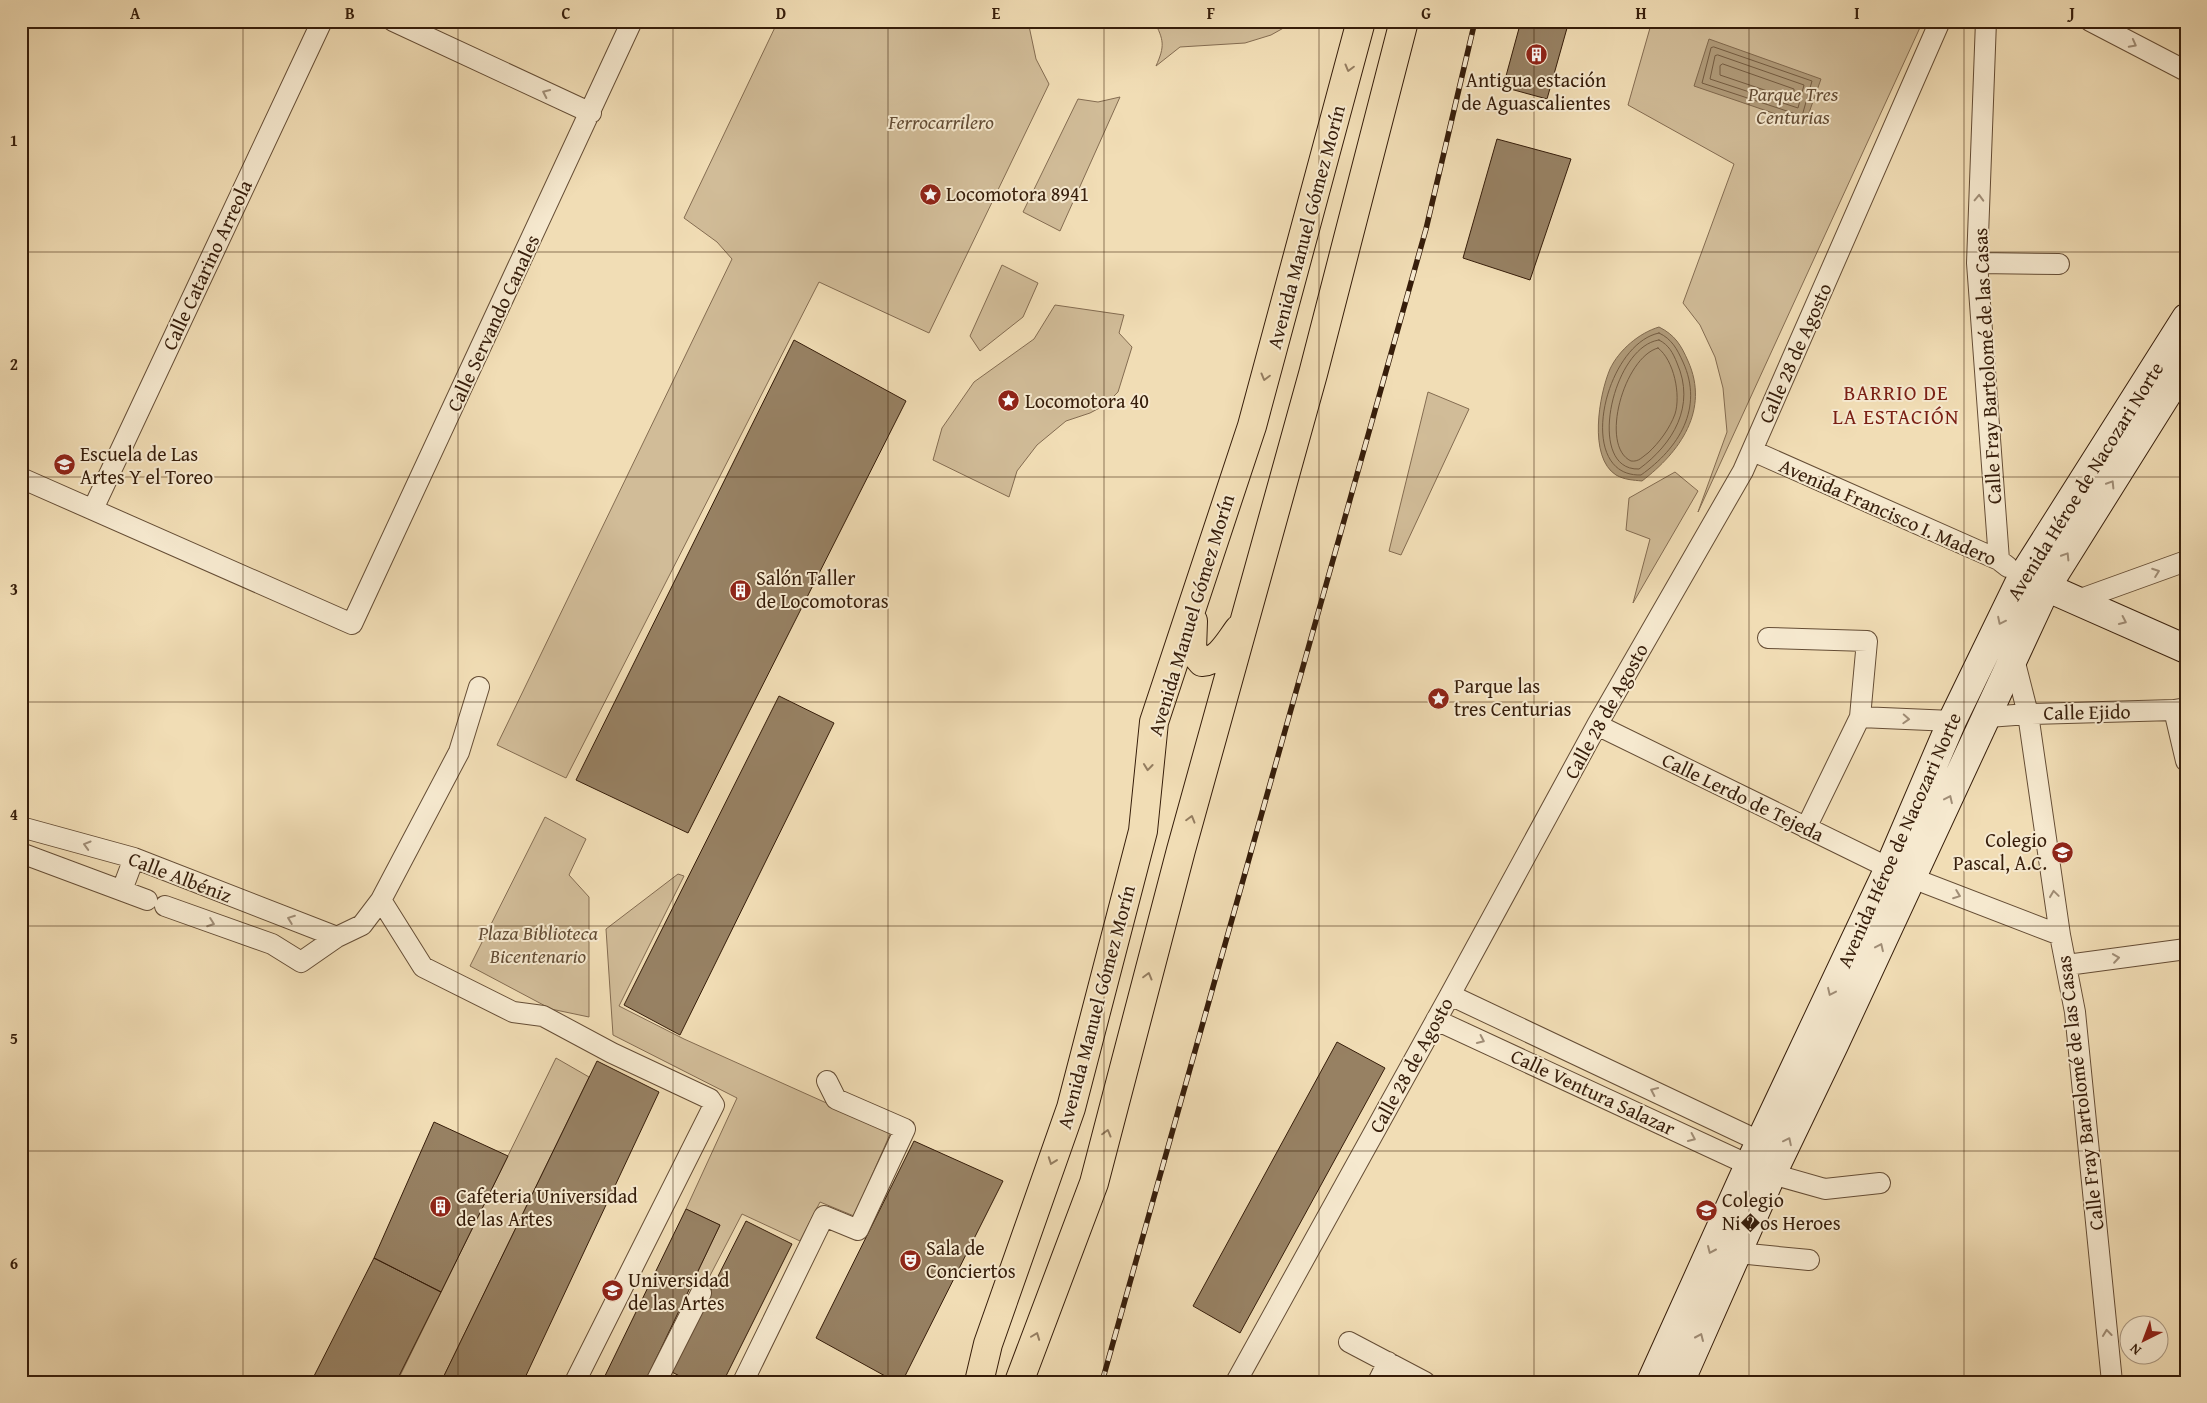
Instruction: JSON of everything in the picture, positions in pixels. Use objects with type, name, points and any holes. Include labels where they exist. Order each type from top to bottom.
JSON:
[{"type":"main road","name":"Avenida Manuel Gómez Morín","points":[[979,1382],[992,1335],[1071,1108],[1143,831],[1154,722],[1252,426],[1362,21]]},
{"type":"main road","name":"Avenida Manuel Gómez Morín","points":[[1019,1382],[1094,1184],[1181,850],[1247,617],[1404,21]]},
{"type":"main road","name":"Avenida Héroe de Nacozari Norte","points":[[1900,873],[1952,721],[2022,577],[2186,318]]},
{"type":"main road","name":"Avenida Héroe de Nacozari Norte","points":[[1651,1382],[1900,873],[1988,717],[2047,586],[2186,364]]},
{"type":"main road","name":"Avenida Francisco I. Madero","points":[[2022,577],[2047,586],[2186,649]]},
{"type":"main road","points":[[1201,580],[1192,626],[1192,650],[1196,658],[1202,662],[1215,658],[1224,650],[1247,617]]},
{"type":"main road","name":"Avenida Héroe de Nacozari Norte","points":[[1680,1382],[1738,1253],[1761,1160]]},
{"type":"street","name":"Calle Catarino Arreola","points":[[93,509],[322,21]]},
{"type":"street","points":[[393,21],[591,113]]},
{"type":"street","name":"Calle Servando Canales","points":[[93,509],[352,624],[591,113],[632,21]]},
{"type":"street","name":"Calle 28 de Agosto","points":[[1236,1382],[1597,725],[1753,450],[1940,21]]},
{"type":"street","name":"Calle Fray Bartolomé de las Casas","points":[[1986,21],[1977,263],[1999,560]]},
{"type":"street","points":[[2090,21],[2186,71]]},
{"type":"street","points":[[1977,263],[2059,264]]},
{"type":"street","name":"Avenida Francisco I. Madero","points":[[1753,450],[1999,560],[2022,577]]},
{"type":"street","points":[[21,478],[93,509]]},
{"type":"street","points":[[2078,600],[2186,561]]},
{"type":"street","points":[[1768,638],[1867,641],[1860,716],[1806,828]]},
{"type":"street","name":"Calle Fray Bartolomé de las Casas","points":[[2014,659],[2028,714],[2060,935],[2067,965],[2074,1012],[2112,1382]]},
{"type":"street","points":[[337,937],[362,926],[381,900],[459,752],[479,687]]},
{"type":"street","points":[[2180,709],[2186,761]]},
{"type":"street","name":"Calle Ejido","points":[[1988,717],[2180,709]]},
{"type":"street","points":[[1860,716],[1952,721]]},
{"type":"street","name":"Calle Lerdo de Tejeda","points":[[1597,725],[1900,873],[2060,935]]},
{"type":"street","name":"Calle Albéniz","points":[[21,827],[134,858],[337,937]]},
{"type":"street","name":"Calle Albéniz","points":[[21,853],[284,950],[301,962],[337,937]]},
{"type":"street","points":[[122,890],[134,858]]},
{"type":"street","points":[[381,900],[423,967],[513,1012],[543,1016],[612,1052],[710,1099],[714,1105],[575,1382]]},
{"type":"street","points":[[258,940],[268,910]]},
{"type":"street","points":[[2067,965],[2186,949]]},
{"type":"street","name":"Calle Ventura Salazar","points":[[1450,995],[1761,1160]]},
{"type":"street","name":"Calle Ventura Salazar","points":[[1436,1020],[1761,1160]]},
{"type":"street","points":[[742,1382],[824,1216],[858,1230],[905,1129],[836,1099],[827,1081]]},
{"type":"street","points":[[1761,1160],[1825,1189],[1880,1183]]},
{"type":"street","points":[[1738,1253],[1809,1260]]},
{"type":"street","points":[[656,1382],[701,1293]]},
{"type":"street","points":[[1349,1342],[1425,1382]]},
{"type":"street","points":[[1378,1382],[1388,1362]]},
{"type":"green space","name":"Ferrocarrilero","points":[[778,21],[832,21],[864,26],[869,21],[1030,21],[1029,26],[1036,59],[1049,84],[929,333],[819,282],[566,778],[497,745],[732,259],[717,242],[684,218]]},
{"type":"green space","points":[[1154,21],[1296,21],[1271,35],[1245,43],[1180,47],[1156,66],[1161,53],[1162,43],[1160,33]]},
{"type":"green space","name":"Parque Tres Centurias","points":[[1652,21],[1923,21],[1698,512],[1727,432],[1723,388],[1715,357],[1700,325],[1683,303],[1734,164],[1628,105]]},
{"type":"green space","points":[[1120,97],[1060,231],[1023,212],[1078,99],[1098,102]]},
{"type":"green space","points":[[1002,265],[1038,283],[1023,317],[980,351],[970,336]]},
{"type":"green space","points":[[1055,305],[1124,315],[1119,333],[1132,347],[1118,392],[1105,405],[1090,413],[1066,421],[1037,445],[1017,471],[1009,497],[933,460],[942,428],[974,382],[1034,339]]},
{"type":"green space","points":[[1428,392],[1469,409],[1401,555],[1389,551]]},
{"type":"green space","points":[[1675,472],[1698,491],[1633,603],[1650,539],[1626,530],[1629,498]]},
{"type":"green space","name":"Plaza Biblioteca Bicentenario","points":[[545,817],[586,839],[569,875],[589,897],[589,1017],[551,1009],[470,966]]},
{"type":"green space","points":[[678,874],[684,876],[619,1006],[684,1039],[891,1132],[854,1216],[820,1202],[800,1241],[742,1214],[701,1293],[691,1286],[720,1225],[686,1209],[737,1098],[613,1035],[606,929]]},
{"type":"green space","points":[[556,1058],[589,1077],[441,1382],[397,1382]]},
{"type":"water","points":[[1709,39],[1821,79],[1805,124],[1694,86]]},
{"type":"water","points":[[1659,327],[1677,341],[1688,361],[1694,379],[1693,413],[1688,429],[1679,443],[1656,470],[1642,481],[1629,480],[1616,475],[1607,466],[1602,454],[1598,425],[1602,394],[1610,369],[1624,349],[1644,333]]},
{"type":"building","name":"Antigua estación de Aguascalientes","points":[[1521,21],[1569,21],[1547,99],[1503,87]]},
{"type":"building","points":[[1497,139],[1571,159],[1530,280],[1463,258]]},
{"type":"building","name":"Salón Taller de Locomotoras","points":[[794,340],[906,401],[688,833],[576,780]]},
{"type":"building","points":[[779,696],[834,723],[680,1035],[624,1005]]},
{"type":"building","points":[[1337,1042],[1385,1068],[1240,1333],[1193,1306]]},
{"type":"building","points":[[597,1061],[659,1092],[523,1382],[441,1382]]},
{"type":"building","name":"Cafeteria Universidad de las Artes","points":[[434,1122],[508,1156],[441,1292],[374,1258]]},
{"type":"building","name":"Sala de Conciertos","points":[[914,1141],[1003,1181],[902,1382],[896,1382],[816,1338]]},
{"type":"building","points":[[686,1209],[720,1225],[645,1382],[602,1382]]},
{"type":"building","points":[[746,1221],[792,1244],[723,1382],[691,1382],[670,1371]]},
{"type":"building","points":[[374,1258],[441,1292],[396,1382],[311,1382]]},
{"type":"railway","points":[[1102,1382],[1426,229],[1475,21]]},
{"type":"place","name":"Antigua estación de Aguascalientes","points":[[1536,54]]},
{"type":"place","name":"Locomotora 8941","points":[[930,194]]},
{"type":"place","name":"Locomotora 40","points":[[1009,401]]},
{"type":"place","name":"Escuela de Las Artes Y el Toreo","points":[[64,465]]},
{"type":"place","name":"Salón Taller de Locomotoras","points":[[740,590]]},
{"type":"place","name":"Parque las tres Centurias","points":[[1438,698]]},
{"type":"place","name":"Colegio Pascal, A.C.","points":[[2063,852]]},
{"type":"place","name":"Cafeteria Universidad de las Artes","points":[[440,1207]]},
{"type":"place","name":"Colegio Ni�os Heroes","points":[[1706,1211]]},
{"type":"place","name":"Sala de Conciertos","points":[[910,1260]]},
{"type":"place","name":"Universidad de las Artes","points":[[612,1291]]},
{"type":"district","name":"BARRIO DE LA ESTACIÓN","points":[[1896,405]]}]
